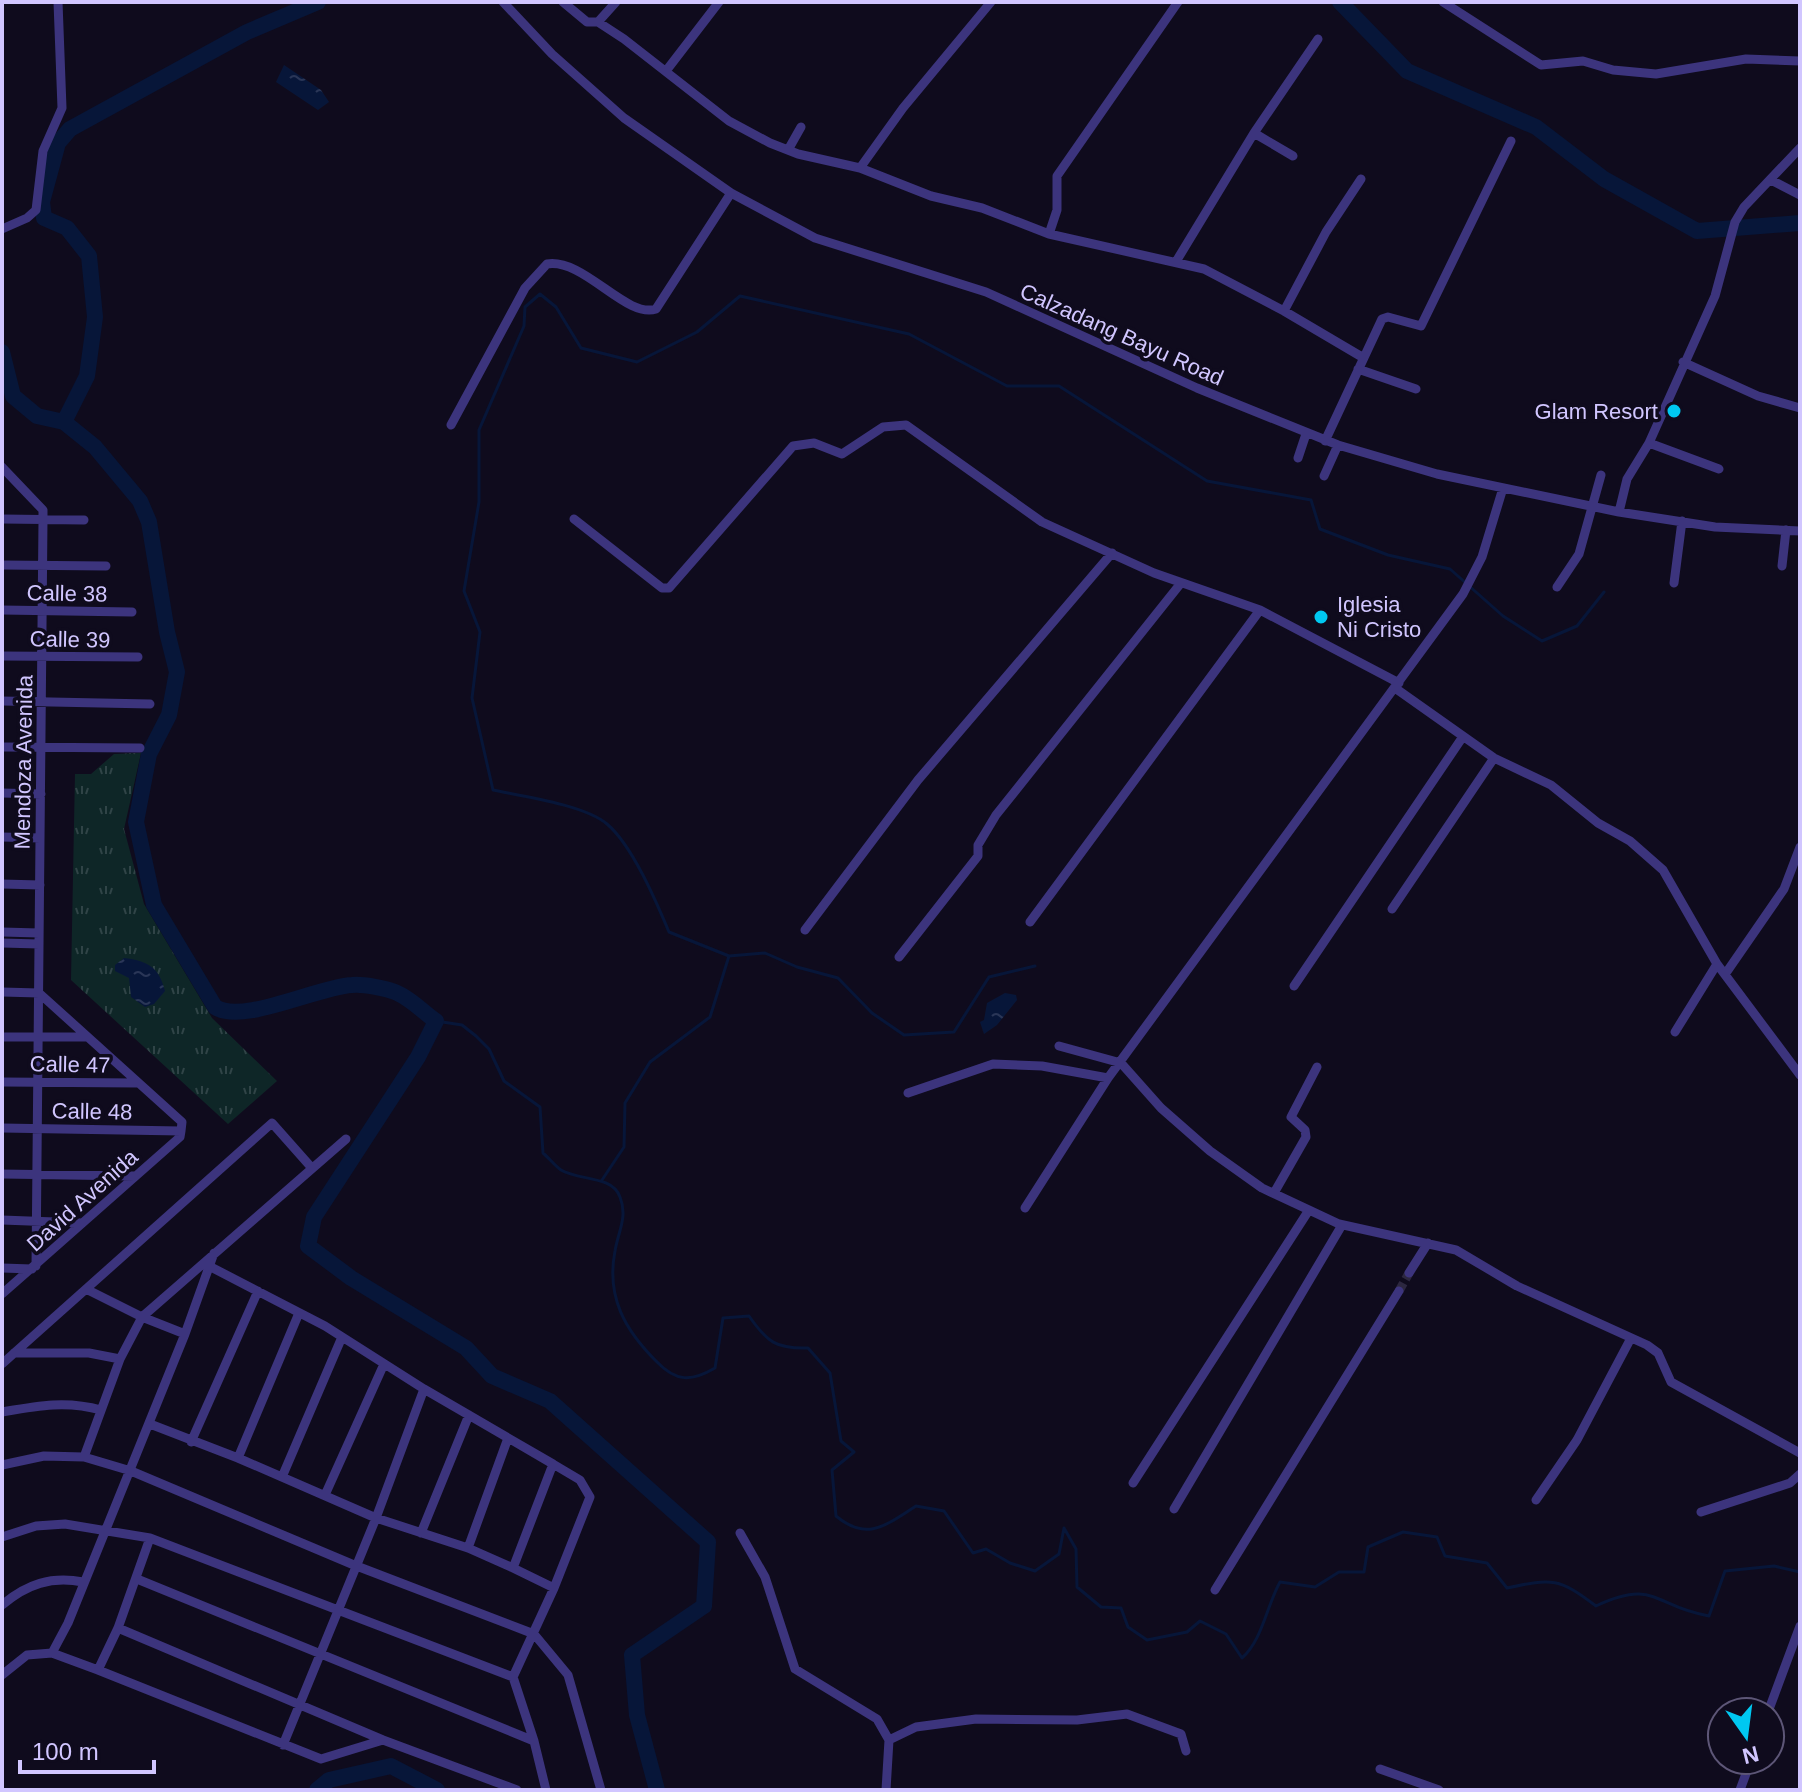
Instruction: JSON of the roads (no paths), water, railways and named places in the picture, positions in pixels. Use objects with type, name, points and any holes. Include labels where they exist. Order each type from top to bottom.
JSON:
[{"type":"street","points":[[2,229],[27,218],[36,210],[43,151],[62,108],[58,2]]},
{"type":"street","name":"Calzadang Bayu Road","points":[[503,2],[552,54],[624,118],[731,193],[815,238],[986,292],[1306,434],[1338,445],[1437,474],[1619,512],[1800,531]]},
{"type":"street","points":[[563,2],[587,22],[598,22],[729,121],[788,150],[860,168],[931,196],[982,208],[1049,234],[1102,249],[1177,260],[1216,274],[1362,357]]},
{"type":"street","points":[[598,22],[616,2]]},
{"type":"street","points":[[666,71],[719,2]]},
{"type":"street","points":[[860,168],[903,108],[991,2]]},
{"type":"street","points":[[1049,234],[1057,210],[1057,176],[1178,2]]},
{"type":"street","points":[[1443,2],[1541,65],[1583,61],[1613,70],[1656,74],[1746,59],[1800,61]]},
{"type":"street","points":[[1177,260],[1254,133],[1318,39]]},
{"type":"street","points":[[788,150],[801,127]]},
{"type":"street","points":[[1254,133],[1293,156]]},
{"type":"street","points":[[1325,441],[1362,357],[1384,317],[1421,326],[1511,141]]},
{"type":"street","points":[[1619,512],[1627,479],[1649,443],[1715,296],[1735,222],[1744,207],[1800,148]]},
{"type":"street","points":[[1284,311],[1326,232],[1361,179]]},
{"type":"street","points":[[1771,180],[1800,195]]},
{"type":"street","points":[[451,425],[525,288],[547,264],[567,266],[639,308],[656,309],[731,193]]},
{"type":"street","points":[[1683,362],[1758,396],[1800,408]]},
{"type":"street","points":[[1358,369],[1416,389]]},
{"type":"street","points":[[574,519],[662,588],[669,588],[793,446],[814,443],[842,454],[883,427],[906,425],[1042,522],[1181,583],[1260,610],[1397,685],[1462,738],[1494,758],[1551,785],[1598,823],[1630,841],[1663,870],[1717,964],[1800,1075]]},
{"type":"street","points":[[1298,458],[1306,434]]},
{"type":"street","points":[[1649,443],[1719,469]]},
{"type":"street","points":[[1324,476],[1338,445]]},
{"type":"street","points":[[2,467],[43,510],[43,519]]},
{"type":"street","points":[[1557,587],[1579,554],[1601,475]]},
{"type":"street","points":[[1025,1208],[1156,1009],[1463,594],[1485,547],[1503,488]]},
{"type":"street","points":[[2,519],[84,520]]},
{"type":"street","name":"Mendoza Avenida","points":[[34,1267],[43,519]]},
{"type":"street","points":[[1674,583],[1682,521]]},
{"type":"street","points":[[1782,566],[1786,530]]},
{"type":"street","points":[[805,930],[926,770],[1112,553]]},
{"type":"street","points":[[2,565],[106,566]]},
{"type":"street","points":[[899,957],[978,856],[978,845],[996,815],[1181,583]]},
{"type":"street","name":"Calle 38","points":[[2,610],[132,612]]},
{"type":"street","points":[[1030,922],[1260,610]]},
{"type":"street","name":"Calle 39","points":[[2,656],[138,657]]},
{"type":"street","points":[[2,701],[150,704]]},
{"type":"street","points":[[1294,986],[1462,738]]},
{"type":"street","points":[[2,747],[140,748]]},
{"type":"street","points":[[1392,909],[1494,758]]},
{"type":"street","points":[[2,793],[41,794]]},
{"type":"street","points":[[2,837],[40,838]]},
{"type":"street","points":[[1726,973],[1784,889],[1800,847]]},
{"type":"street","points":[[2,884],[40,885]]},
{"type":"street","points":[[2,932],[39,938]]},
{"type":"street","points":[[2,943],[39,938]]},
{"type":"street","points":[[1675,1032],[1717,964]]},
{"type":"street","points":[[2,992],[39,993],[182,1122],[181,1131]]},
{"type":"street","points":[[2,1037],[86,1037]]},
{"type":"street","points":[[1059,1046],[1121,1063],[1161,1108],[1210,1151],[1274,1193],[1342,1225],[1399,1240],[1456,1250],[1517,1286],[1658,1353],[1671,1382],[1800,1453]]},
{"type":"street","points":[[908,1093],[993,1064],[1042,1066],[1108,1078]]},
{"type":"street","points":[[1274,1193],[1306,1137],[1305,1130],[1291,1117],[1317,1067]]},
{"type":"street","name":"Calle 47","points":[[2,1082],[138,1083]]},
{"type":"street","points":[[2,1364],[272,1123],[311,1167]]},
{"type":"street","name":"Calle 48","points":[[2,1128],[181,1131]]},
{"type":"street","name":"David Avenida","points":[[2,1294],[180,1137],[181,1131]]},
{"type":"street","points":[[84,1457],[120,1359],[142,1317],[346,1139]]},
{"type":"street","points":[[2,1174],[135,1176]]},
{"type":"street","points":[[1133,1483],[1309,1210]]},
{"type":"street","points":[[2,1220],[82,1223]]},
{"type":"street","points":[[1174,1509],[1342,1225]]},
{"type":"street","points":[[1409,1273],[1428,1243]]},
{"type":"street","points":[[52,1653],[131,1471],[214,1253]]},
{"type":"street","points":[[209,1266],[342,1337],[580,1480],[590,1497],[554,1588],[513,1677],[546,1790]]},
{"type":"street","points":[[2,1268],[34,1267]]},
{"type":"street","points":[[86,1289],[185,1334]]},
{"type":"street","points":[[191,1442],[258,1291]]},
{"type":"street","points":[[1215,1590],[1399,1291]]},
{"type":"street","points":[[238,1458],[299,1313]]},
{"type":"street","points":[[282,1477],[342,1337]]},
{"type":"street","points":[[1536,1500],[1577,1440],[1631,1338]]},
{"type":"street","points":[[14,1353],[89,1353],[120,1359]]},
{"type":"street","points":[[325,1495],[384,1364]]},
{"type":"street","points":[[283,1745],[336,1608],[376,1518],[424,1389]]},
{"type":"street","points":[[2,1412],[51,1403],[82,1404],[101,1410]]},
{"type":"street","points":[[421,1533],[469,1415]]},
{"type":"street","points":[[150,1424],[238,1458],[376,1518],[468,1548],[554,1588]]},
{"type":"street","points":[[468,1548],[508,1438]]},
{"type":"street","points":[[2,1465],[44,1456],[84,1457],[131,1471],[354,1565],[534,1634],[568,1675],[601,1790]]},
{"type":"street","points":[[513,1568],[553,1464]]},
{"type":"street","points":[[1701,1512],[1790,1483],[1800,1474]]},
{"type":"street","points":[[2,1537],[36,1526],[65,1524],[106,1528],[150,1538],[513,1677]]},
{"type":"street","points":[[740,1533],[765,1577],[795,1669],[877,1719],[889,1740],[886,1790]]},
{"type":"street","points":[[98,1670],[118,1628],[150,1538]]},
{"type":"street","points":[[2,1605],[19,1591],[42,1581],[64,1579],[83,1582]]},
{"type":"street","points":[[137,1579],[534,1741]]},
{"type":"street","points":[[1774,1696],[1800,1626]]},
{"type":"street","points":[[118,1628],[383,1740],[517,1790]]},
{"type":"street","points":[[2,1675],[27,1655],[52,1653],[321,1759],[383,1740]]},
{"type":"street","points":[[889,1740],[916,1727],[976,1719],[1077,1720],[1127,1714],[1181,1734],[1186,1751]]},
{"type":"street","points":[[1380,1769],[1439,1790]]},
{"type":"water","points":[[284,65],[321,90],[329,102],[318,110],[276,82]]},
{"type":"water","points":[[124,958],[146,963],[156,971],[165,991],[154,1004],[145,1007],[131,997],[129,978],[115,971],[115,965]]},
{"type":"water","points":[[1005,993],[1016,995],[1017,1000],[997,1025],[984,1034],[980,1022],[984,1020],[987,1003]]},
{"type":"waterway","points":[[64,422],[87,376],[95,317],[89,256],[67,228],[44,218],[42,202],[58,143],[70,129],[247,32],[318,2]]},
{"type":"waterway","points":[[1340,2],[1407,71],[1536,127],[1604,179],[1697,231],[1800,223]]},
{"type":"waterway","points":[[602,1180],[624,1147],[625,1103],[650,1062],[710,1017],[729,956],[669,932],[634,859],[607,824],[569,806],[493,790],[472,698],[480,632],[464,591],[479,502],[479,430],[524,326],[525,307],[540,294],[556,307],[581,348],[637,362],[697,332],[740,296],[909,334],[1007,386],[1059,386],[1207,481],[1311,500],[1320,529],[1388,555],[1450,569],[1503,616],[1542,641],[1577,626],[1604,592]]},
{"type":"waterway","points":[[2,352],[13,396],[37,416],[64,422],[95,447],[140,501],[149,522],[167,632],[177,672],[169,715],[149,754],[136,822],[154,905],[215,1007],[243,1011],[337,987],[362,985],[400,994],[436,1021],[418,1057],[314,1217],[308,1246],[351,1278],[466,1348],[492,1376],[550,1401],[708,1542],[704,1606],[632,1655],[637,1715],[657,1790]]},
{"type":"waterway","points":[[729,956],[765,953],[797,967],[838,978],[872,1013],[904,1035],[954,1032],[989,977],[1035,966]]},
{"type":"waterway","points":[[436,1021],[462,1025],[476,1036],[489,1049],[504,1081],[540,1107],[543,1153],[556,1166],[568,1173],[603,1182],[616,1190],[623,1211],[613,1268],[616,1298],[620,1312],[635,1337],[663,1368],[684,1378],[715,1368],[723,1318],[749,1316],[773,1342],[808,1348],[830,1373],[841,1441],[854,1452],[832,1470],[836,1516],[847,1524],[857,1528],[876,1528],[916,1506],[944,1511],[973,1553],[986,1549],[1010,1563],[1035,1571],[1059,1554],[1064,1528],[1076,1549],[1077,1587],[1101,1607],[1121,1608],[1128,1627],[1147,1640],[1187,1632],[1200,1621],[1226,1634],[1242,1658],[1255,1642],[1280,1582],[1315,1587],[1339,1572],[1364,1572],[1368,1547],[1403,1532],[1437,1537],[1445,1556],[1487,1563],[1507,1588],[1555,1583],[1573,1590],[1596,1606],[1631,1594],[1644,1594],[1709,1616],[1725,1571],[1774,1566],[1800,1572]]},
{"type":"waterway","points":[[317,1790],[329,1780],[391,1766],[437,1790]]},
{"type":"tunnel","points":[[1399,1291],[1409,1273]]},
{"type":"place","name":"Glam Resort","points":[[1674,411]]},
{"type":"place","name":"Iglesia Ni Cristo","points":[[1321,617]]}]
